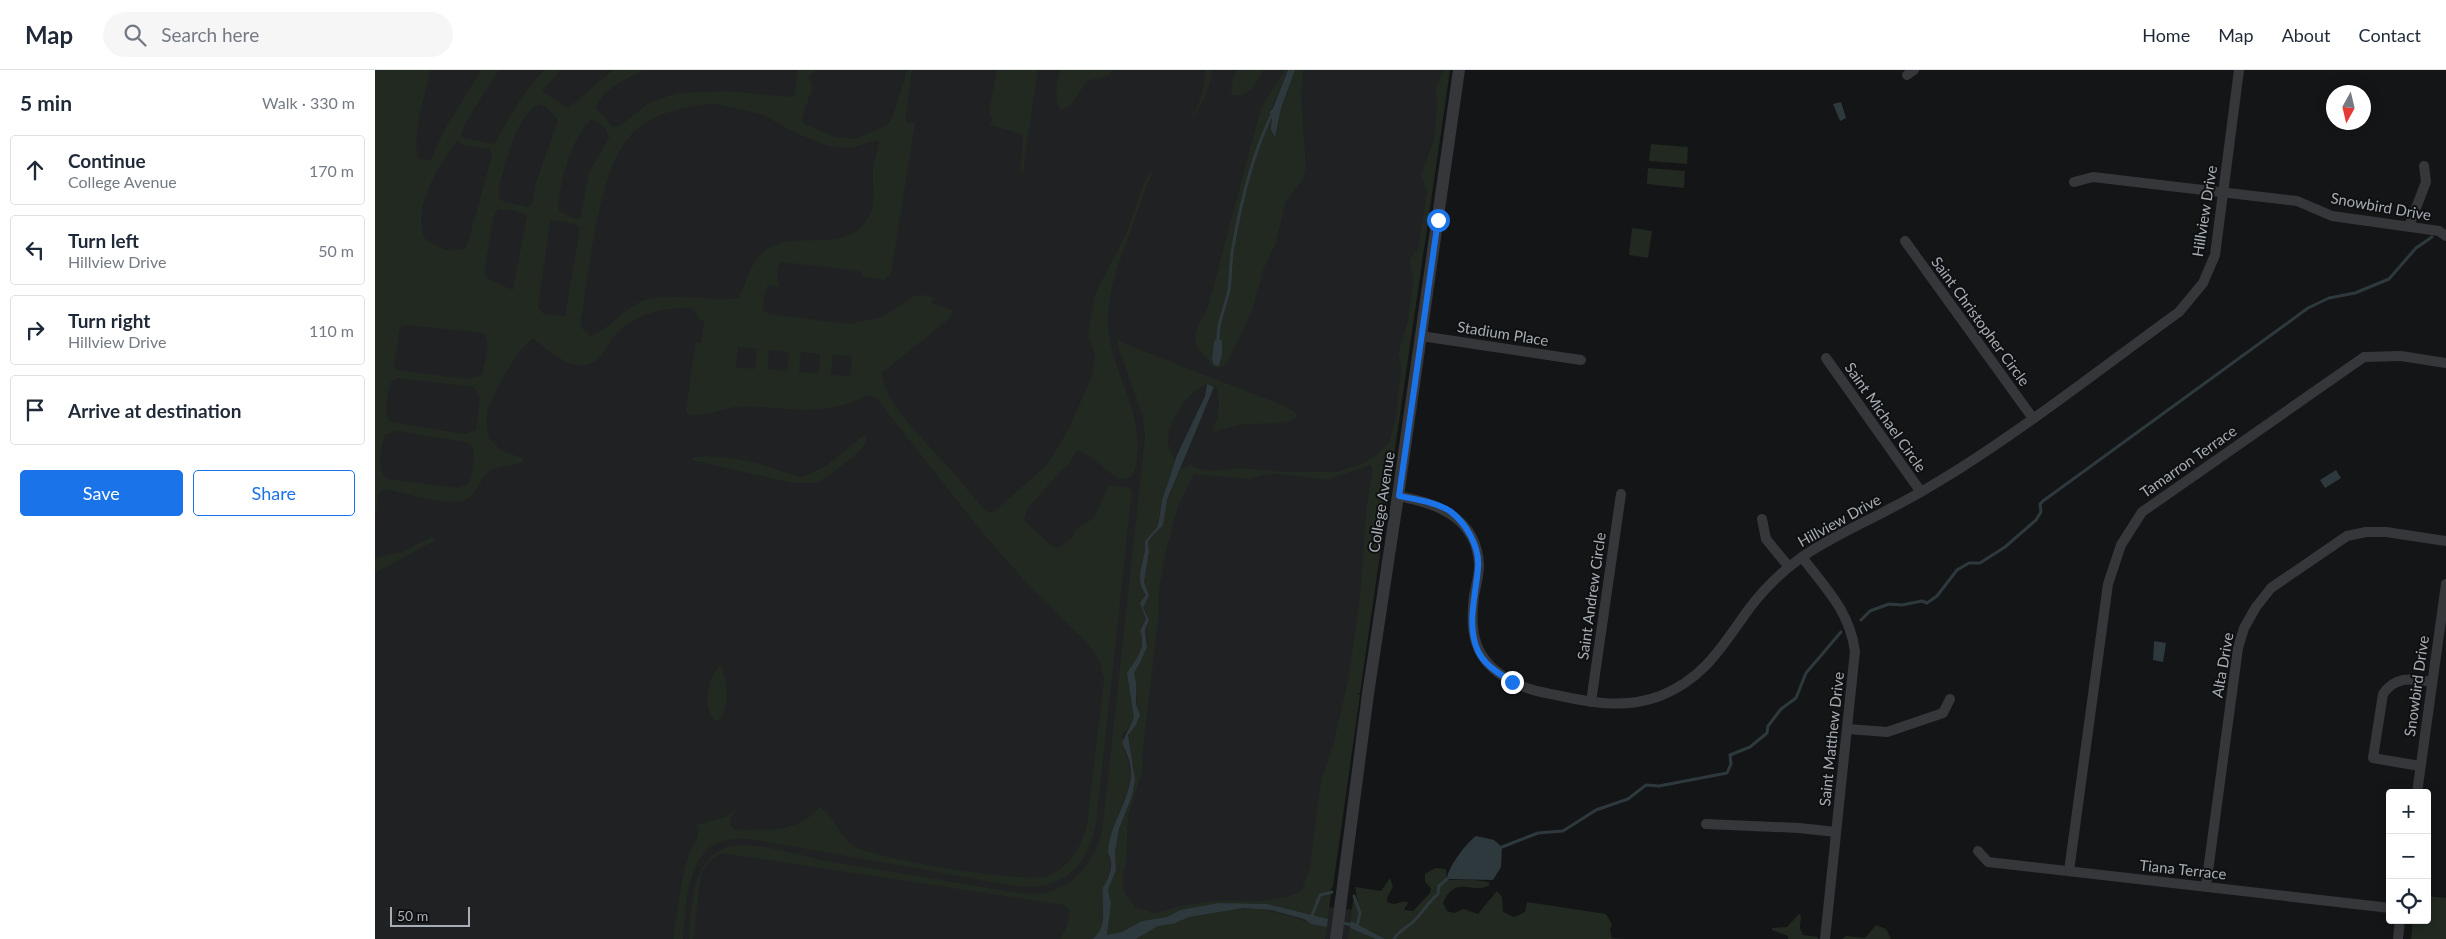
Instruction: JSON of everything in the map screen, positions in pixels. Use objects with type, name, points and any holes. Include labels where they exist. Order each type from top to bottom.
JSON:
[{"type":"street","name":"College Avenue","points":[[1337,939],[1366,703],[1399,496],[1459,70]]},
{"type":"street","name":"Hillview Drive","points":[[1399,496],[1422,500],[1450,511],[1466,528],[1475,546],[1479,565],[1472,612],[1473,634],[1478,652],[1494,670],[1528,689],[1591,702],[1613,704],[1637,702],[1660,696],[1682,686],[1719,654],[1747,612],[1802,557],[1843,532],[1921,492],[1963,466],[2179,312],[2203,283],[2215,254],[2239,70]]},
{"type":"street","points":[[2409,226],[2426,182],[2423,166]]},
{"type":"street","name":"Snowbird Drive","points":[[2074,182],[2093,177],[2297,201],[2333,216],[2439,231],[2446,236]]},
{"type":"street","name":"Saint Christopher Circle","points":[[1905,242],[2033,417]]},
{"type":"street","name":"Stadium Place","points":[[1421,336],[1581,360]]},
{"type":"street","name":"Tamarron Terrace","points":[[2069,871],[2108,584],[2121,545],[2142,512],[2364,357],[2401,356],[2446,362]]},
{"type":"street","name":"Saint Michael Circle","points":[[1826,358],[1921,492]]},
{"type":"street","name":"Saint Andrew Circle","points":[[1591,702],[1621,494]]},
{"type":"street","points":[[1762,519],[1766,539],[1789,568]]},
{"type":"street","name":"Alta Drive","points":[[2206,886],[2238,648],[2244,628],[2256,607],[2271,588],[2347,536],[2366,532],[2386,532],[2446,541]]},
{"type":"street","name":"Saint Matthew Drive","points":[[1802,557],[1845,614],[1852,630],[1855,651],[1825,939]]},
{"type":"street","name":"Snowbird Drive","points":[[2417,789],[2446,584]]},
{"type":"street","points":[[2420,766],[2373,758],[2383,694],[2389,685],[2401,679],[2432,682]]},
{"type":"street","points":[[1848,728],[1887,732],[1903,728],[1943,713],[1950,699]]},
{"type":"street","points":[[1706,824],[1799,828],[1836,832]]},
{"type":"street","name":"Tiana Terrace","points":[[1978,851],[1988,862],[2386,908]]},
{"type":"street","points":[[2398,939],[2400,924]]},
{"type":"shaded area","points":[[375,70],[1450,70],[1328,907],[1625,939],[375,939]]},
{"type":"shaded area","points":[[375,70],[430,70],[420,115],[417,151],[419,159],[431,160],[443,132],[481,70],[499,70],[466,122],[461,134],[463,138],[494,144],[529,87],[544,70],[560,70],[542,91],[568,108],[613,70],[643,70],[609,90],[599,101],[596,108],[613,127],[618,127],[649,103],[676,93],[730,91],[790,97],[794,95],[798,70],[816,70],[809,76],[812,89],[802,118],[804,124],[835,137],[854,139],[884,127],[892,119],[907,70],[912,70],[906,117],[907,123],[915,123],[891,274],[884,280],[862,276],[861,272],[852,270],[780,262],[777,270],[779,287],[768,285],[763,301],[763,310],[770,314],[849,324],[882,317],[914,296],[923,295],[936,298],[931,303],[953,310],[949,319],[882,373],[884,384],[897,408],[916,432],[986,511],[992,513],[1047,465],[1068,430],[1093,374],[1095,354],[1088,336],[1095,294],[1126,234],[1144,183],[1158,158],[1114,278],[1109,308],[1110,340],[1136,426],[1138,441],[1135,469],[1129,478],[1118,479],[1088,455],[1077,450],[1069,464],[1027,509],[1024,520],[1052,546],[1060,547],[1070,540],[1078,527],[1094,518],[1109,485],[1128,487],[1132,491],[1096,825],[1086,854],[1069,874],[1058,881],[1031,887],[1015,886],[762,841],[733,839],[723,841],[711,847],[702,856],[690,882],[683,939],[673,939],[684,873],[698,834],[698,827],[695,825],[725,817],[738,809],[731,817],[730,824],[734,829],[769,830],[792,826],[811,815],[819,806],[829,815],[849,842],[867,851],[951,869],[1012,877],[1034,878],[1048,876],[1056,872],[1069,861],[1082,840],[1087,824],[1104,679],[1100,662],[1088,644],[1033,590],[985,536],[876,398],[868,395],[851,403],[819,409],[738,407],[701,415],[689,415],[686,411],[699,317],[691,308],[661,310],[634,320],[617,333],[596,360],[586,365],[571,364],[564,361],[533,339],[521,350],[508,369],[487,414],[489,438],[502,451],[522,458],[523,462],[490,471],[475,492],[469,498],[461,501],[440,501],[385,489],[379,493],[375,521]],"holes":[[[542,104],[558,121],[536,182],[532,203],[528,207],[502,201],[499,197],[499,189],[508,154],[519,127],[533,108]],[[715,104],[761,114],[798,134],[828,146],[851,148],[877,140],[879,143],[873,169],[871,212],[857,230],[844,237],[830,240],[785,242],[771,247],[755,261],[738,298],[668,297],[645,300],[637,303],[597,333],[590,336],[582,328],[581,322],[595,230],[607,181],[624,144],[632,134],[642,125],[653,119],[677,110]],[[590,120],[594,120],[606,129],[609,138],[589,172],[580,219],[573,218],[559,211],[558,204],[568,160],[577,139]],[[457,141],[463,145],[490,149],[492,155],[467,245],[464,249],[445,250],[426,240],[422,229],[421,216],[435,175]],[[498,209],[527,215],[513,290],[488,279],[484,273],[494,216]],[[552,220],[576,224],[580,228],[565,316],[544,314],[538,308],[550,222]],[[699,320],[704,320],[701,343],[696,342]],[[407,325],[484,333],[486,338],[487,354],[482,375],[466,379],[397,370],[394,366],[400,327]],[[738,347],[757,349],[755,369],[736,367]],[[769,350],[789,352],[787,371],[768,369]],[[801,352],[820,354],[819,373],[799,372]],[[833,355],[852,356],[850,376],[831,375]],[[396,378],[474,387],[480,398],[476,430],[464,434],[390,422],[386,408],[391,382]],[[397,431],[470,443],[474,457],[469,483],[458,488],[386,479],[381,469],[382,446],[385,435]]]},
{"type":"shaded area","points":[[997,70],[1038,70],[1024,162],[1025,170],[1020,174],[1023,139],[1020,134],[990,125],[992,120],[989,111]]},
{"type":"shaded area","points":[[1060,70],[1113,70],[1108,76],[1087,81],[1071,105],[1061,110],[1056,96]]},
{"type":"shaded area","points":[[1206,70],[1212,70],[1206,93],[1196,114],[1186,127],[1200,100]]},
{"type":"shaded area","points":[[1238,70],[1263,70],[1251,89],[1237,96],[1231,95],[1233,77]]},
{"type":"shaded area","points":[[1285,70],[1288,70],[1269,114],[1272,115],[1271,124],[1276,137],[1281,108],[1295,70],[1303,70],[1301,98],[1306,167],[1304,177],[1286,202],[1275,245],[1264,268],[1252,311],[1227,363],[1219,368],[1213,367],[1200,351],[1195,340],[1195,334],[1208,307],[1262,106]],"holes":[[[1214,341],[1221,362],[1219,366],[1212,359]]]},
{"type":"shaded area","points":[[1288,70],[1295,70],[1281,108],[1275,138],[1271,129],[1272,115],[1269,113],[1273,108]]},
{"type":"shaded area","points":[[1444,70],[1450,70],[1392,469],[1390,469],[1392,472],[1360,693],[1357,694],[1360,695],[1333,886],[1329,892],[1322,892],[1331,894],[1328,919],[1267,904],[1219,903],[1180,910],[1167,917],[1142,921],[1122,932],[1107,936],[1111,903],[1108,890],[1116,870],[1115,852],[1119,829],[1132,796],[1135,780],[1128,735],[1139,719],[1134,673],[1147,648],[1146,630],[1148,624],[1143,609],[1148,594],[1144,583],[1149,552],[1148,541],[1163,525],[1165,508],[1181,467],[1182,469],[1190,465],[1211,471],[1242,468],[1284,472],[1337,472],[1364,463],[1389,443],[1396,417],[1401,365],[1398,354],[1408,321],[1413,280],[1409,260],[1418,249],[1427,192],[1421,175],[1434,140],[1437,101],[1435,89]],"holes":[[[1370,465],[1373,468],[1366,511],[1361,588],[1349,676],[1334,741],[1321,782],[1310,867],[1302,890],[1287,897],[1263,901],[1211,901],[1156,913],[1136,908],[1124,891],[1122,877],[1126,867],[1128,816],[1142,773],[1142,757],[1158,622],[1159,590],[1167,547],[1178,507],[1194,474],[1248,479],[1263,475],[1279,474],[1327,480]]]},
{"type":"shaded area","points":[[1841,102],[1846,118],[1840,121],[1833,104]]},
{"type":"shaded area","points":[[1651,144],[1688,147],[1687,164],[1649,161]]},
{"type":"shaded area","points":[[1648,168],[1685,171],[1684,188],[1647,184]]},
{"type":"shaded area","points":[[1632,228],[1652,231],[1648,258],[1629,255]]},
{"type":"shaded area","points":[[1117,338],[1124,343],[1166,360],[1285,406],[1295,412],[1297,416],[1281,423],[1247,424],[1225,428],[1212,433],[1219,399],[1216,387],[1207,384],[1186,400],[1172,424],[1168,443],[1174,460],[1176,460],[1160,510],[1158,526],[1145,541],[1140,574],[1142,588],[1146,595],[1140,603],[1146,619],[1140,630],[1142,637],[1141,648],[1127,673],[1134,718],[1132,724],[1122,735],[1131,775],[1127,793],[1114,825],[1108,853],[1111,863],[1107,881],[1103,887],[1105,900],[1100,934],[1092,939],[1059,939],[1066,929],[1069,917],[1069,909],[1064,905],[722,853],[709,861],[701,873],[693,939],[689,939],[694,891],[702,869],[708,860],[717,852],[733,846],[765,847],[832,862],[1026,894],[1056,890],[1078,875],[1087,864],[1094,852],[1103,824],[1145,437],[1143,417],[1119,349]]},
{"type":"shaded area","points":[[1218,339],[1222,341],[1222,354],[1219,366],[1214,365],[1212,359],[1214,341]]},
{"type":"shaded area","points":[[1207,384],[1214,387],[1167,500],[1163,525],[1148,541],[1149,552],[1144,582],[1149,595],[1143,608],[1149,620],[1145,630],[1147,647],[1134,673],[1136,704],[1140,715],[1136,725],[1128,735],[1135,780],[1132,796],[1119,829],[1115,852],[1116,870],[1108,890],[1111,903],[1107,935],[1122,932],[1142,921],[1167,917],[1180,910],[1219,903],[1267,904],[1328,919],[1327,927],[1311,924],[1304,919],[1271,910],[1244,908],[1189,917],[1173,924],[1158,926],[1136,939],[1092,939],[1101,929],[1103,887],[1109,876],[1111,865],[1108,851],[1109,841],[1131,777],[1129,759],[1122,743],[1134,718],[1127,673],[1141,648],[1142,637],[1140,631],[1146,619],[1140,603],[1146,595],[1140,581],[1145,541],[1158,526],[1162,501],[1177,455],[1205,396]]},
{"type":"shaded area","points":[[864,435],[867,439],[864,446],[852,458],[818,483],[791,483],[692,460],[695,457],[709,456],[736,459],[801,477],[826,466]]},
{"type":"shaded area","points":[[2336,470],[2341,478],[2325,488],[2320,480]]},
{"type":"shaded area","points":[[432,537],[435,539],[432,542],[375,573],[375,558],[404,551]]},
{"type":"shaded area","points":[[2154,641],[2166,643],[2163,662],[2153,660]]},
{"type":"shaded area","points":[[721,665],[727,694],[723,715],[719,720],[714,720],[708,707],[708,691],[716,670]]},
{"type":"shaded area","points":[[1476,836],[1494,840],[1502,847],[1501,867],[1493,880],[1447,879],[1450,868],[1458,856]]},
{"type":"shaded area","points":[[1435,868],[1446,869],[1447,879],[1450,880],[1489,882],[1489,885],[1483,888],[1459,887],[1454,889],[1448,894],[1443,903],[1447,911],[1454,913],[1464,909],[1478,914],[1497,891],[1502,897],[1503,912],[1514,917],[1525,912],[1527,902],[1606,914],[1612,924],[1610,930],[1612,939],[1385,939],[1351,921],[1353,899],[1358,903],[1355,887],[1381,891],[1390,878],[1393,887],[1387,902],[1394,904],[1406,901],[1408,903],[1404,910],[1413,911],[1430,893],[1431,888],[1425,882],[1425,874]]},
{"type":"shaded area","points":[[2431,896],[2446,898],[2446,939],[2411,939],[2413,924],[2431,924]]},
{"type":"shaded area","points":[[1244,908],[1270,911],[1314,925],[1325,926],[1327,927],[1325,939],[1136,939],[1158,926],[1173,924],[1189,917]]},
{"type":"shaded area","points":[[1799,914],[1801,916],[1800,928],[1803,935],[1818,937],[1818,939],[1788,939],[1788,936],[1772,930],[1772,928],[1787,927]]},
{"type":"shaded area","points":[[1351,921],[1385,939],[1376,939],[1350,928]]},
{"type":"shaded area","points":[[1876,925],[1886,929],[1891,939],[1842,939],[1846,936],[1865,938]]},
{"type":"shaded area","points":[[1350,928],[1376,939],[1348,939]]},
{"type":"waterway","points":[[1218,342],[1220,322],[1229,290],[1232,252],[1244,195],[1253,161],[1273,112]]},
{"type":"waterway","points":[[1861,620],[1870,611],[1889,604],[1902,605],[1922,601],[1927,603],[1937,596],[1957,570],[1969,563],[1980,563],[2005,547],[2036,520],[2041,512],[2040,504],[2043,501],[2308,308],[2329,298],[2355,293],[2389,279],[2416,248],[2432,237]]},
{"type":"waterway","points":[[1502,847],[1538,833],[1563,831],[1596,810],[1628,799],[1646,785],[1659,786],[1727,773],[1731,764],[1730,755],[1750,747],[1767,733],[1768,726],[1781,709],[1796,698],[1806,673],[1841,632]]},
{"type":"waterway","points":[[1394,939],[1417,918],[1438,894],[1439,886],[1447,879]]},
{"type":"waterway","points":[[1311,918],[1320,895],[1332,892]]},
{"type":"waterway","points":[[1354,896],[1360,913],[1357,926]]},
{"type":"waterway","points":[[1341,923],[1354,925]]},
{"type":"route","points":[[1438,220],[1399,496],[1422,500],[1450,511],[1466,528],[1475,546],[1479,565],[1472,612],[1473,634],[1478,652],[1494,670],[1512,682]]}]
